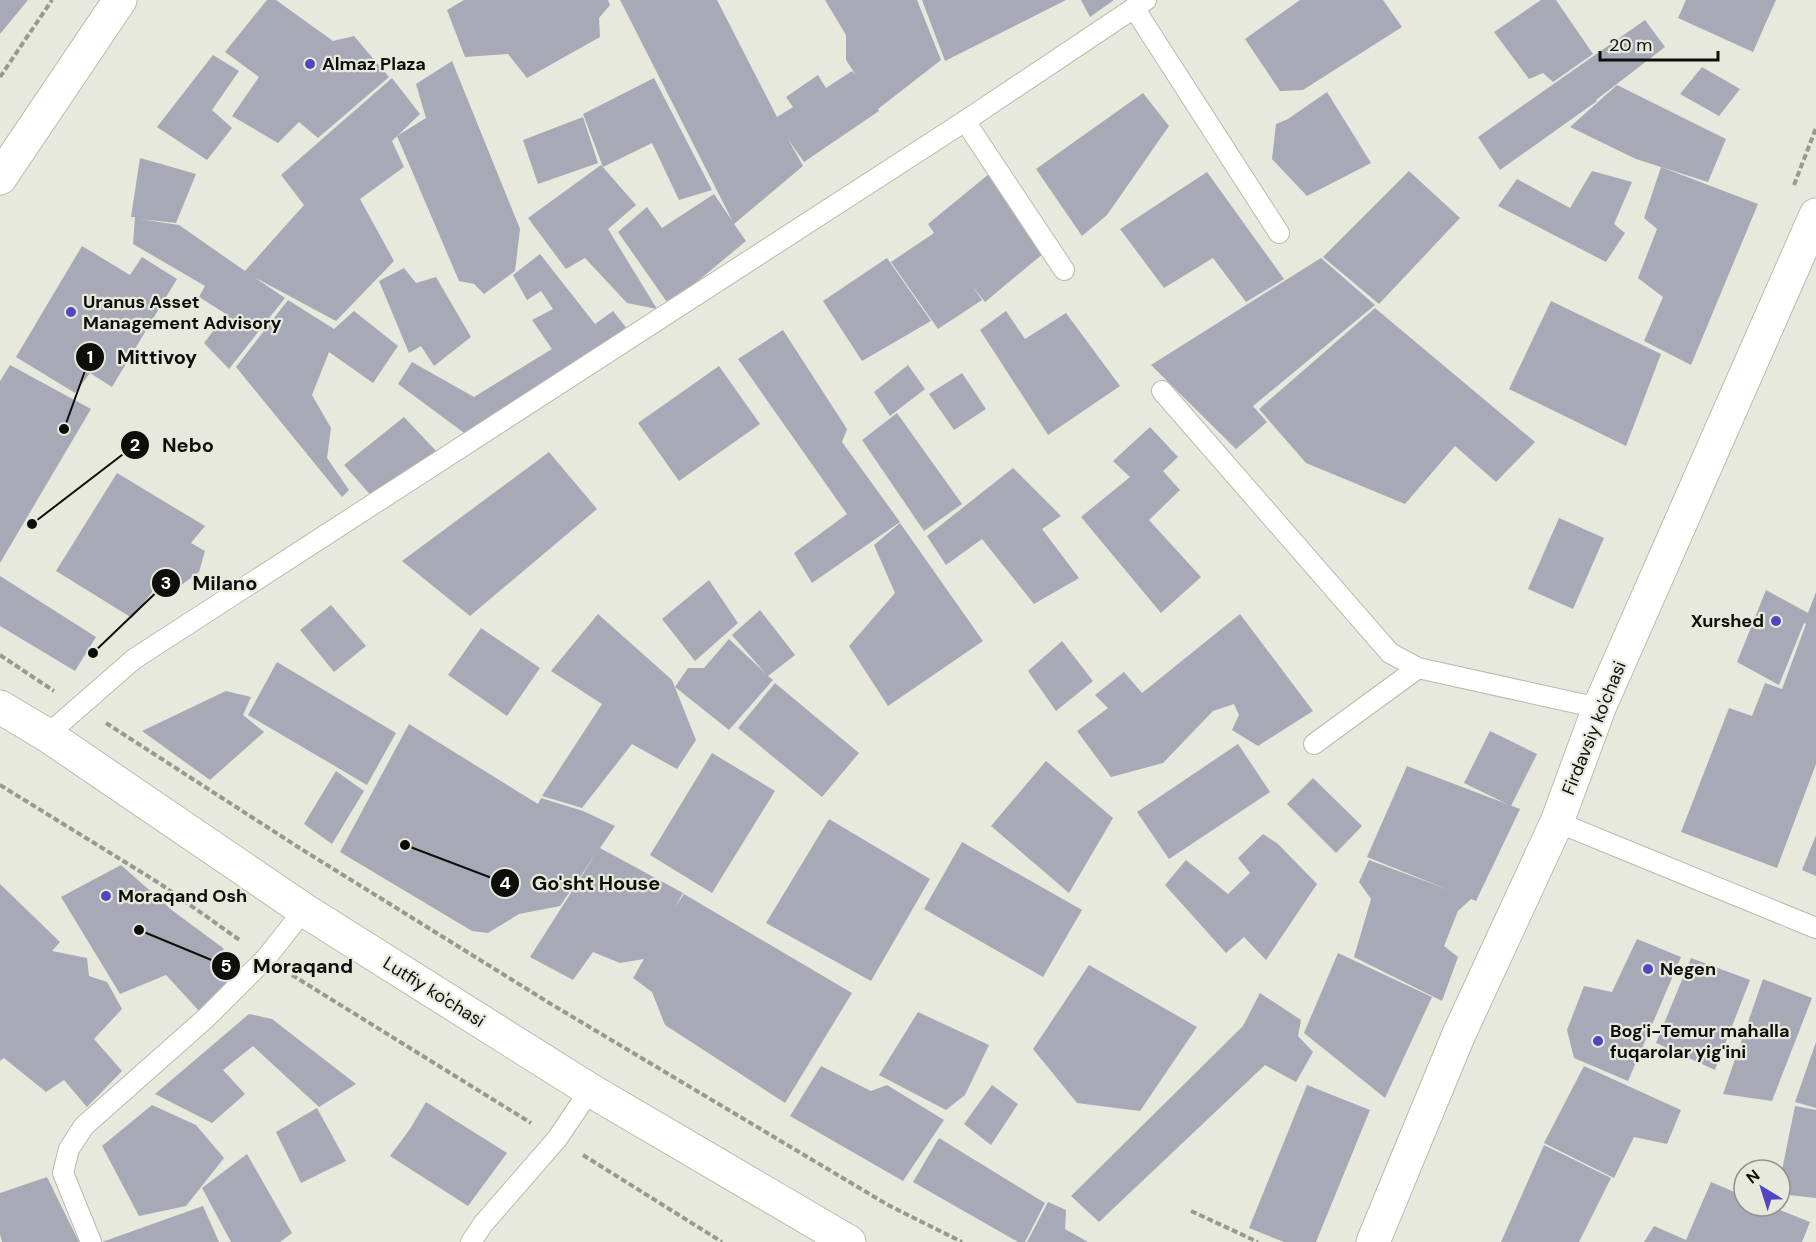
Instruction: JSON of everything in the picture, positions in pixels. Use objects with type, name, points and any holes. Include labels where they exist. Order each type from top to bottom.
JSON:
[{"type":"main road","points":[[0,178],[120,0]]},
{"type":"main road","name":"Firdavsiy ko'chasi","points":[[1373,1242],[1464,1025],[1557,822],[1599,708],[1816,215]]},
{"type":"main road","name":"Lutfiy ko'chasi","points":[[0,707],[47,735],[304,910],[590,1090],[849,1242]]},
{"type":"lane","points":[[47,735],[134,659],[965,121],[1140,4],[1279,234]]},
{"type":"lane","points":[[965,121],[1064,270]]},
{"type":"lane","points":[[1162,391],[1390,653],[1419,668],[1599,708]]},
{"type":"lane","points":[[1314,744],[1419,668]]},
{"type":"lane","points":[[1557,822],[1816,928]]},
{"type":"lane","points":[[91,1242],[63,1173],[69,1149],[84,1126],[206,1018],[266,958],[304,910]]},
{"type":"lane","points":[[471,1242],[483,1224],[557,1139],[590,1090]]},
{"type":"path","points":[[0,77],[52,0]]},
{"type":"path","points":[[0,655],[298,847],[551,1004],[888,1205],[962,1242]]},
{"type":"path","points":[[0,785],[159,883],[266,958],[722,1242]]},
{"type":"path","points":[[1191,1211],[1258,1242]]},
{"type":"building","points":[[0,0],[28,0],[0,34]]},
{"type":"building","name":"Almaz Plaza","points":[[267,0],[276,0],[333,41],[354,36],[389,77],[318,138],[299,122],[278,143],[232,116],[259,77],[225,52]]},
{"type":"building","points":[[464,0],[608,0],[610,5],[599,18],[600,37],[527,78],[508,54],[465,57],[447,10]]},
{"type":"building","points":[[620,0],[717,0],[777,117],[793,107],[786,97],[818,75],[826,88],[852,71],[856,75],[846,60],[846,35],[825,0],[917,0],[941,60],[878,109],[879,111],[804,162],[788,139],[803,166],[734,224],[746,241],[669,305],[618,232],[647,207],[662,228],[714,194],[733,222]]},
{"type":"building","points":[[922,0],[1066,0],[945,61]]},
{"type":"building","points":[[1081,0],[1114,0],[1090,17]]},
{"type":"building","points":[[1300,0],[1383,0],[1402,27],[1303,90],[1280,91],[1245,39]]},
{"type":"building","points":[[1541,0],[1556,0],[1593,54],[1553,82],[1543,73],[1529,79],[1494,32]]},
{"type":"building","points":[[1686,0],[1776,0],[1753,52],[1678,18]]},
{"type":"building","points":[[1645,20],[1665,47],[1597,101],[1500,170],[1478,137]]},
{"type":"building","points":[[213,55],[239,71],[212,110],[232,128],[207,160],[157,127]]},
{"type":"building","points":[[452,61],[520,229],[515,271],[484,294],[474,284],[459,281],[397,136],[426,118],[416,84]]},
{"type":"building","points":[[1702,67],[1740,89],[1719,116],[1680,94]]},
{"type":"building","points":[[392,78],[420,114],[392,141],[404,167],[360,199],[394,261],[336,321],[254,277],[285,298],[229,369],[204,343],[226,314],[199,297],[205,286],[133,244],[135,217],[131,217],[140,158],[196,174],[176,223],[139,219],[179,225],[245,271],[304,205],[281,175]]},
{"type":"building","points":[[654,78],[712,190],[679,200],[652,143],[603,167],[583,114]]},
{"type":"building","points":[[1617,85],[1726,139],[1708,182],[1636,159],[1570,127]]},
{"type":"building","points":[[1327,92],[1371,163],[1307,196],[1272,159],[1276,124],[1288,119]]},
{"type":"building","points":[[1143,93],[1169,126],[1107,215],[1082,236],[1036,169]]},
{"type":"building","points":[[583,117],[598,163],[538,184],[523,140]]},
{"type":"building","points":[[601,165],[636,205],[608,229],[657,309],[627,303],[585,258],[566,269],[528,218]]},
{"type":"building","points":[[1661,167],[1758,204],[1691,365],[1644,341],[1663,297],[1638,278],[1657,229],[1644,218]]},
{"type":"building","points":[[1409,171],[1460,218],[1379,304],[1323,257]]},
{"type":"building","points":[[1592,171],[1632,182],[1614,224],[1625,233],[1606,262],[1498,206],[1517,179],[1570,208]]},
{"type":"building","points":[[1207,172],[1284,279],[1246,302],[1213,258],[1164,288],[1120,229]]},
{"type":"building","points":[[989,174],[1044,253],[985,302],[972,286],[982,300],[938,329],[891,262],[934,233],[928,224]]},
{"type":"building","points":[[82,246],[130,275],[142,257],[177,279],[112,387],[90,373],[75,393],[16,357]]},
{"type":"building","points":[[540,254],[595,324],[613,311],[632,335],[471,438],[398,384],[412,362],[474,397],[552,349],[532,320],[553,309],[541,291],[527,300],[513,275]]},
{"type":"building","points":[[887,258],[931,321],[862,361],[823,301]]},
{"type":"building","points":[[1321,258],[1375,305],[1253,406],[1267,422],[1236,449],[1151,365]]},
{"type":"building","points":[[404,268],[416,283],[436,277],[471,337],[434,366],[421,346],[409,353],[379,281]]},
{"type":"building","points":[[288,300],[334,329],[354,311],[398,346],[373,383],[329,352],[312,395],[331,428],[327,458],[349,490],[342,497],[236,367]]},
{"type":"building","points":[[1551,301],[1661,354],[1626,446],[1509,389]]},
{"type":"building","points":[[1375,308],[1535,442],[1496,482],[1455,446],[1405,504],[1306,463],[1259,409]]},
{"type":"building","points":[[1006,311],[1025,339],[1066,313],[1120,386],[1048,435],[980,330]]},
{"type":"building","points":[[783,330],[847,429],[842,442],[900,522],[812,583],[794,553],[847,514],[738,359]]},
{"type":"building","points":[[10,365],[91,409],[0,563],[0,381]]},
{"type":"building","points":[[908,365],[925,389],[890,416],[874,392]]},
{"type":"building","points":[[719,366],[760,424],[679,481],[638,423]]},
{"type":"building","points":[[962,373],[986,409],[954,430],[929,394]]},
{"type":"building","points":[[897,413],[962,504],[924,531],[862,440]]},
{"type":"building","points":[[404,417],[437,452],[375,500],[344,465]]},
{"type":"building","points":[[1150,427],[1178,457],[1163,471],[1180,490],[1149,520],[1201,577],[1161,613],[1081,517],[1130,477],[1113,461]]},
{"type":"building","points":[[549,452],[597,509],[470,616],[402,561]]},
{"type":"building","points":[[1013,468],[1061,516],[1042,529],[1079,578],[1034,604],[982,539],[946,565],[927,536]]},
{"type":"building","points":[[117,473],[205,526],[191,543],[205,551],[199,572],[173,591],[159,583],[132,618],[56,571]]},
{"type":"building","points":[[1559,518],[1604,538],[1573,609],[1528,589]]},
{"type":"building","points":[[900,523],[983,641],[888,706],[849,646],[895,593],[874,545]]},
{"type":"building","points":[[0,576],[96,637],[75,671],[0,626]]},
{"type":"building","points":[[709,580],[738,623],[695,661],[662,619]]},
{"type":"building","points":[[1766,590],[1808,613],[1816,592],[1816,764],[1777,868],[1681,832],[1729,708],[1752,716],[1765,683],[1782,689],[1806,624],[1804,623],[1779,685],[1737,662]]},
{"type":"building","points":[[331,605],[366,646],[334,672],[300,630]]},
{"type":"building","points":[[760,610],[795,655],[768,676],[773,680],[729,730],[675,687],[688,668],[704,668],[729,639],[766,674],[732,635]]},
{"type":"building","points":[[598,614],[672,680],[696,740],[677,769],[632,744],[582,808],[542,796],[602,704],[551,671]]},
{"type":"building","points":[[1240,614],[1313,711],[1258,746],[1232,730],[1239,715],[1234,704],[1213,711],[1163,763],[1111,777],[1077,731],[1108,708],[1095,695],[1124,672],[1142,693]]},
{"type":"building","points":[[481,628],[540,668],[507,716],[448,675]]},
{"type":"building","points":[[1062,641],[1093,681],[1056,711],[1028,671]]},
{"type":"building","points":[[277,662],[396,733],[367,785],[248,715]]},
{"type":"building","points":[[775,683],[859,753],[822,797],[738,728]]},
{"type":"building","points":[[226,691],[251,697],[243,715],[264,732],[210,780],[142,731]]},
{"type":"building","points":[[409,724],[538,804],[541,798],[583,811],[615,826],[600,848],[683,893],[675,907],[684,894],[852,993],[785,1103],[665,1025],[652,992],[633,978],[644,959],[620,963],[593,952],[573,980],[530,957],[595,855],[560,906],[519,914],[488,933],[472,931],[340,852]]},
{"type":"building","points":[[1490,731],[1537,754],[1511,806],[1464,783]]},
{"type":"building","points":[[1238,744],[1270,792],[1169,859],[1137,812]]},
{"type":"building","points":[[712,753],[775,791],[712,893],[650,855]]},
{"type":"building","points":[[1046,761],[1113,818],[1069,893],[991,826]]},
{"type":"building","points":[[1407,766],[1520,809],[1476,901],[1471,899],[1458,911],[1444,946],[1458,957],[1442,1001],[1354,957],[1371,899],[1359,882],[1369,860],[1449,890],[1367,857]]},
{"type":"building","points":[[336,771],[364,791],[332,844],[304,824]]},
{"type":"building","points":[[1313,778],[1362,826],[1336,853],[1287,804]]},
{"type":"building","points":[[829,819],[930,879],[871,981],[766,923]]},
{"type":"building","points":[[1263,834],[1278,844],[1317,884],[1266,960],[1244,937],[1226,953],[1165,885],[1186,860],[1228,894],[1250,873],[1238,858]]},
{"type":"building","points":[[1816,835],[1816,876],[1802,870]]},
{"type":"building","points":[[962,842],[1082,910],[1043,977],[924,909]]},
{"type":"building","points":[[121,865],[173,911],[223,948],[234,985],[200,1012],[166,975],[120,994],[61,897]]},
{"type":"building","points":[[0,884],[60,942],[52,951],[87,958],[89,976],[107,982],[122,1009],[94,1039],[122,1071],[87,1107],[64,1080],[46,1092],[4,1058],[0,1061]]},
{"type":"building","points":[[1637,939],[1681,957],[1628,1081],[1574,1058],[1567,1030],[1584,986],[1612,992]]},
{"type":"building","points":[[1338,953],[1432,997],[1385,1098],[1304,1033]]},
{"type":"building","points":[[1691,958],[1750,980],[1715,1070],[1656,1043]]},
{"type":"building","points":[[1089,965],[1197,1027],[1140,1111],[1077,1103],[1033,1049]]},
{"type":"building","points":[[1763,979],[1812,998],[1772,1101],[1723,1094]]},
{"type":"building","points":[[1260,993],[1301,1020],[1298,1036],[1313,1052],[1296,1082],[1265,1065],[1099,1222],[1071,1196],[1243,1026]]},
{"type":"building","points":[[918,1012],[989,1045],[965,1095],[946,1110],[879,1075]]},
{"type":"building","points":[[249,1014],[272,1019],[356,1084],[319,1107],[253,1046],[223,1070],[245,1094],[212,1123],[155,1094]]},
{"type":"building","points":[[1816,1042],[1816,1108],[1795,1102]]},
{"type":"building","points":[[821,1066],[871,1091],[887,1085],[944,1120],[903,1181],[790,1116]]},
{"type":"building","points":[[1584,1066],[1681,1110],[1667,1144],[1634,1137],[1614,1178],[1544,1143]]},
{"type":"building","points":[[992,1085],[1018,1104],[991,1145],[964,1124]]},
{"type":"building","points":[[1307,1085],[1370,1110],[1316,1242],[1284,1242],[1249,1228]]},
{"type":"building","points":[[426,1102],[507,1153],[468,1206],[390,1156]]},
{"type":"building","points":[[152,1105],[196,1125],[224,1158],[186,1206],[139,1216],[102,1146]]},
{"type":"building","points":[[1795,1106],[1816,1110],[1816,1198],[1792,1195],[1792,1158],[1784,1158]]},
{"type":"building","points":[[317,1108],[346,1161],[301,1183],[276,1132]]},
{"type":"building","points":[[939,1138],[1045,1203],[1025,1242],[1018,1242],[913,1182]]},
{"type":"building","points":[[1544,1145],[1611,1178],[1579,1242],[1501,1242]]},
{"type":"building","points":[[247,1154],[292,1233],[280,1242],[231,1242],[202,1188]]},
{"type":"building","points":[[47,1177],[79,1242],[2,1242],[0,1193]]},
{"type":"building","points":[[1711,1182],[1732,1191],[1732,1218],[1792,1218],[1792,1215],[1810,1222],[1802,1242],[1644,1242],[1654,1226],[1686,1240]]},
{"type":"building","points":[[1048,1202],[1066,1210],[1065,1229],[1088,1242],[1027,1242]]},
{"type":"building","points":[[203,1206],[219,1242],[102,1242]]},
{"type":"place","name":"Almaz Plaza","points":[[310,64]]},
{"type":"place","name":"Uranus Asset Management Advisory","points":[[71,312]]},
{"type":"place","name":"Mittivoy","points":[[64,429]]},
{"type":"place","name":"Nebo","points":[[32,524]]},
{"type":"place","name":"Xurshed","points":[[1776,621]]},
{"type":"place","name":"Milano","points":[[93,653]]},
{"type":"place","name":"Go'sht House","points":[[405,845]]},
{"type":"place","name":"Moraqand Osh","points":[[106,896]]},
{"type":"place","name":"Moraqand","points":[[139,930]]},
{"type":"place","name":"Negen","points":[[1648,969]]},
{"type":"place","name":"Bog'i-Temur mahalla fuqarolar yig'ini","points":[[1598,1041]]}]
